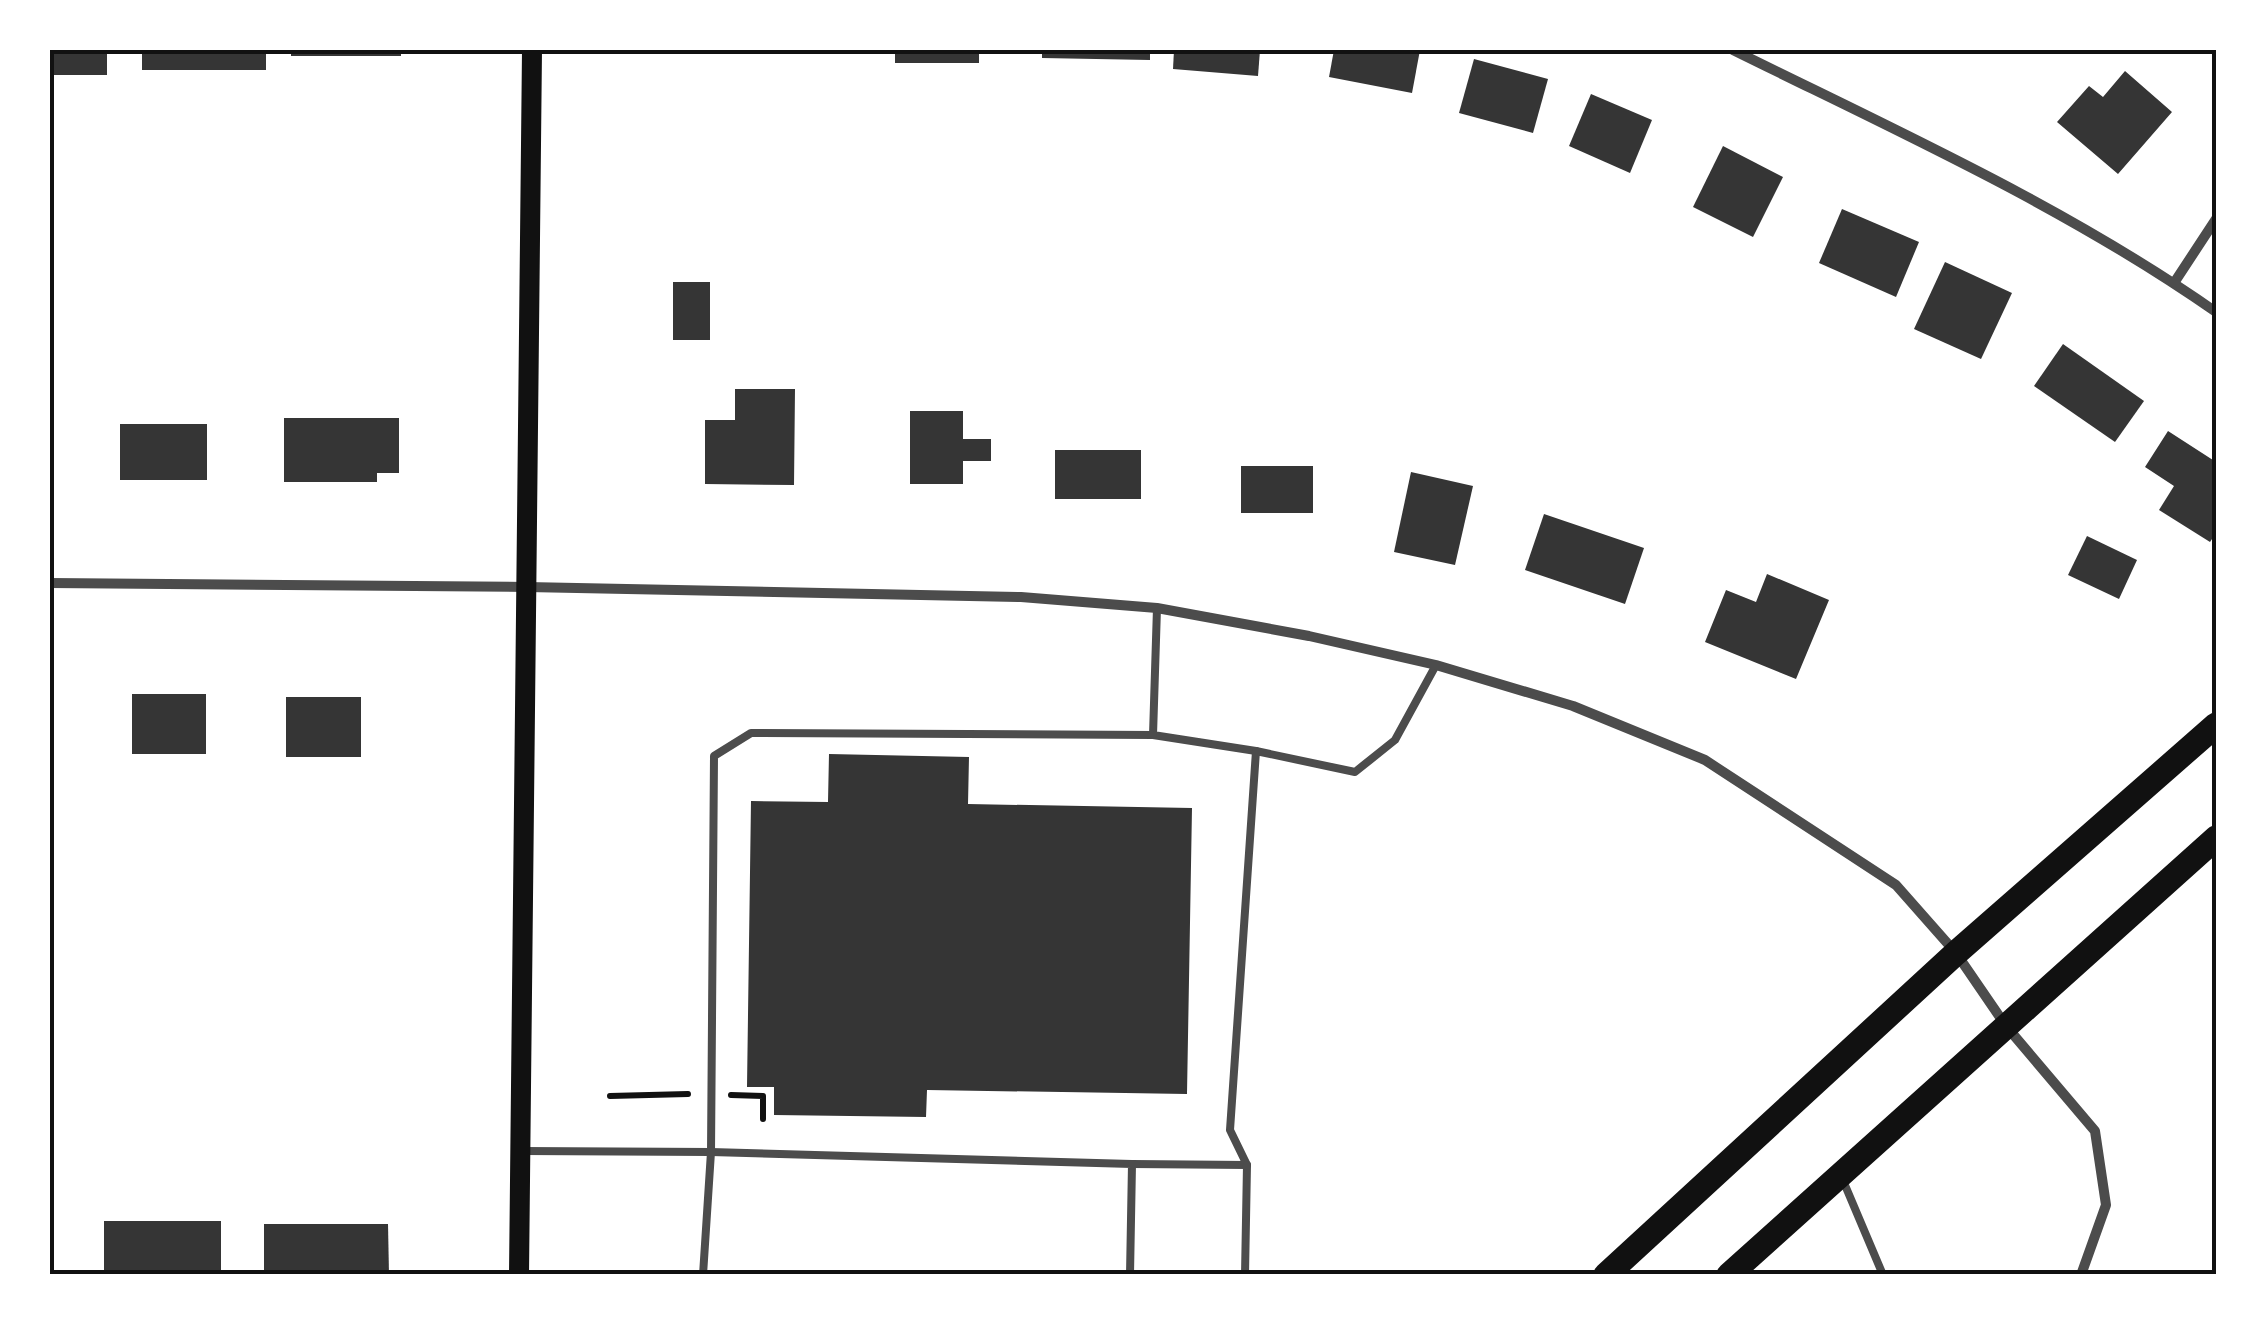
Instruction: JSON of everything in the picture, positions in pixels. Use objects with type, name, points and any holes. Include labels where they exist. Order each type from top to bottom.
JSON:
[{"type":"main road","points":[[519,1275],[532,50]]},
{"type":"main road","points":[[1606,1275],[1956,953],[2216,725]]},
{"type":"main road","points":[[1728,1275],[2216,838]]},
{"type":"street","points":[[1733,50],[2026,196],[2216,312]]},
{"type":"street","points":[[2174,283],[2216,220]]},
{"type":"street","points":[[50,583],[1021,596],[1157,608],[1436,664],[1573,706],[1705,760],[1896,885],[1956,953],[2006,1026],[2095,1131],[2106,1205],[2081,1275]]},
{"type":"lane","points":[[1153,735],[1157,608]]},
{"type":"lane","points":[[703,1275],[711,1152],[714,756],[751,733],[1153,735],[1355,772],[1395,740],[1436,664]]},
{"type":"lane","points":[[1246,1275],[1247,1165],[1230,1130],[1256,751]]},
{"type":"lane","points":[[519,1151],[1247,1165]]},
{"type":"lane","points":[[1130,1275],[1132,1164]]},
{"type":"lane","points":[[1840,1174],[1883,1275]]},
{"type":"building","points":[[50,50],[107,50],[107,75],[50,75]]},
{"type":"building","points":[[142,50],[266,50],[266,70],[142,70]]},
{"type":"building","points":[[291,50],[401,50],[401,56],[291,56]]},
{"type":"building","points":[[895,50],[979,50],[979,63],[895,63]]},
{"type":"building","points":[[1042,50],[1150,50],[1150,60],[1042,58]]},
{"type":"building","points":[[1174,50],[1260,50],[1258,76],[1173,69]]},
{"type":"building","points":[[1334,50],[1420,50],[1412,93],[1329,77]]},
{"type":"building","points":[[1474,59],[1548,79],[1533,133],[1459,113]]},
{"type":"building","points":[[2125,71],[2172,112],[2118,174],[2057,122],[2089,86],[2103,97]]},
{"type":"building","points":[[1591,94],[1652,120],[1630,173],[1569,146]]},
{"type":"building","points":[[1723,146],[1783,177],[1753,237],[1693,207]]},
{"type":"building","points":[[1842,209],[1919,242],[1896,297],[1819,263]]},
{"type":"building","points":[[1945,262],[2012,293],[1981,359],[1914,329]]},
{"type":"building","points":[[673,282],[710,282],[710,340],[673,340]]},
{"type":"building","points":[[2063,344],[2144,401],[2115,442],[2034,386]]},
{"type":"building","points":[[735,389],[795,389],[794,485],[705,484],[705,420],[735,420]]},
{"type":"building","points":[[910,411],[963,411],[963,439],[991,439],[991,461],[963,461],[963,484],[910,484]]},
{"type":"building","points":[[284,418],[399,418],[399,473],[377,473],[377,482],[284,482]]},
{"type":"building","points":[[120,424],[207,424],[207,480],[120,480]]},
{"type":"building","points":[[2168,431],[2216,462],[2216,533],[2210,542],[2159,510],[2174,486],[2145,467]]},
{"type":"building","points":[[1055,450],[1141,450],[1141,499],[1055,499]]},
{"type":"building","points":[[1241,466],[1313,466],[1313,513],[1241,513]]},
{"type":"building","points":[[1411,472],[1473,486],[1455,565],[1394,552]]},
{"type":"building","points":[[1544,514],[1644,548],[1625,604],[1525,570]]},
{"type":"building","points":[[2087,536],[2137,560],[2119,599],[2068,575]]},
{"type":"building","points":[[1767,574],[1829,600],[1796,679],[1705,642],[1726,590],[1756,602]]},
{"type":"building","points":[[132,694],[206,694],[206,754],[132,754]]},
{"type":"building","points":[[286,697],[361,697],[361,757],[286,757]]},
{"type":"building","points":[[829,754],[969,757],[968,804],[1192,808],[1187,1094],[927,1090],[926,1117],[774,1115],[774,1087],[747,1087],[751,801],[828,802]]},
{"type":"building","points":[[104,1221],[221,1221],[221,1275],[104,1275]]},
{"type":"building","points":[[264,1224],[388,1224],[389,1275],[264,1275]]}]
